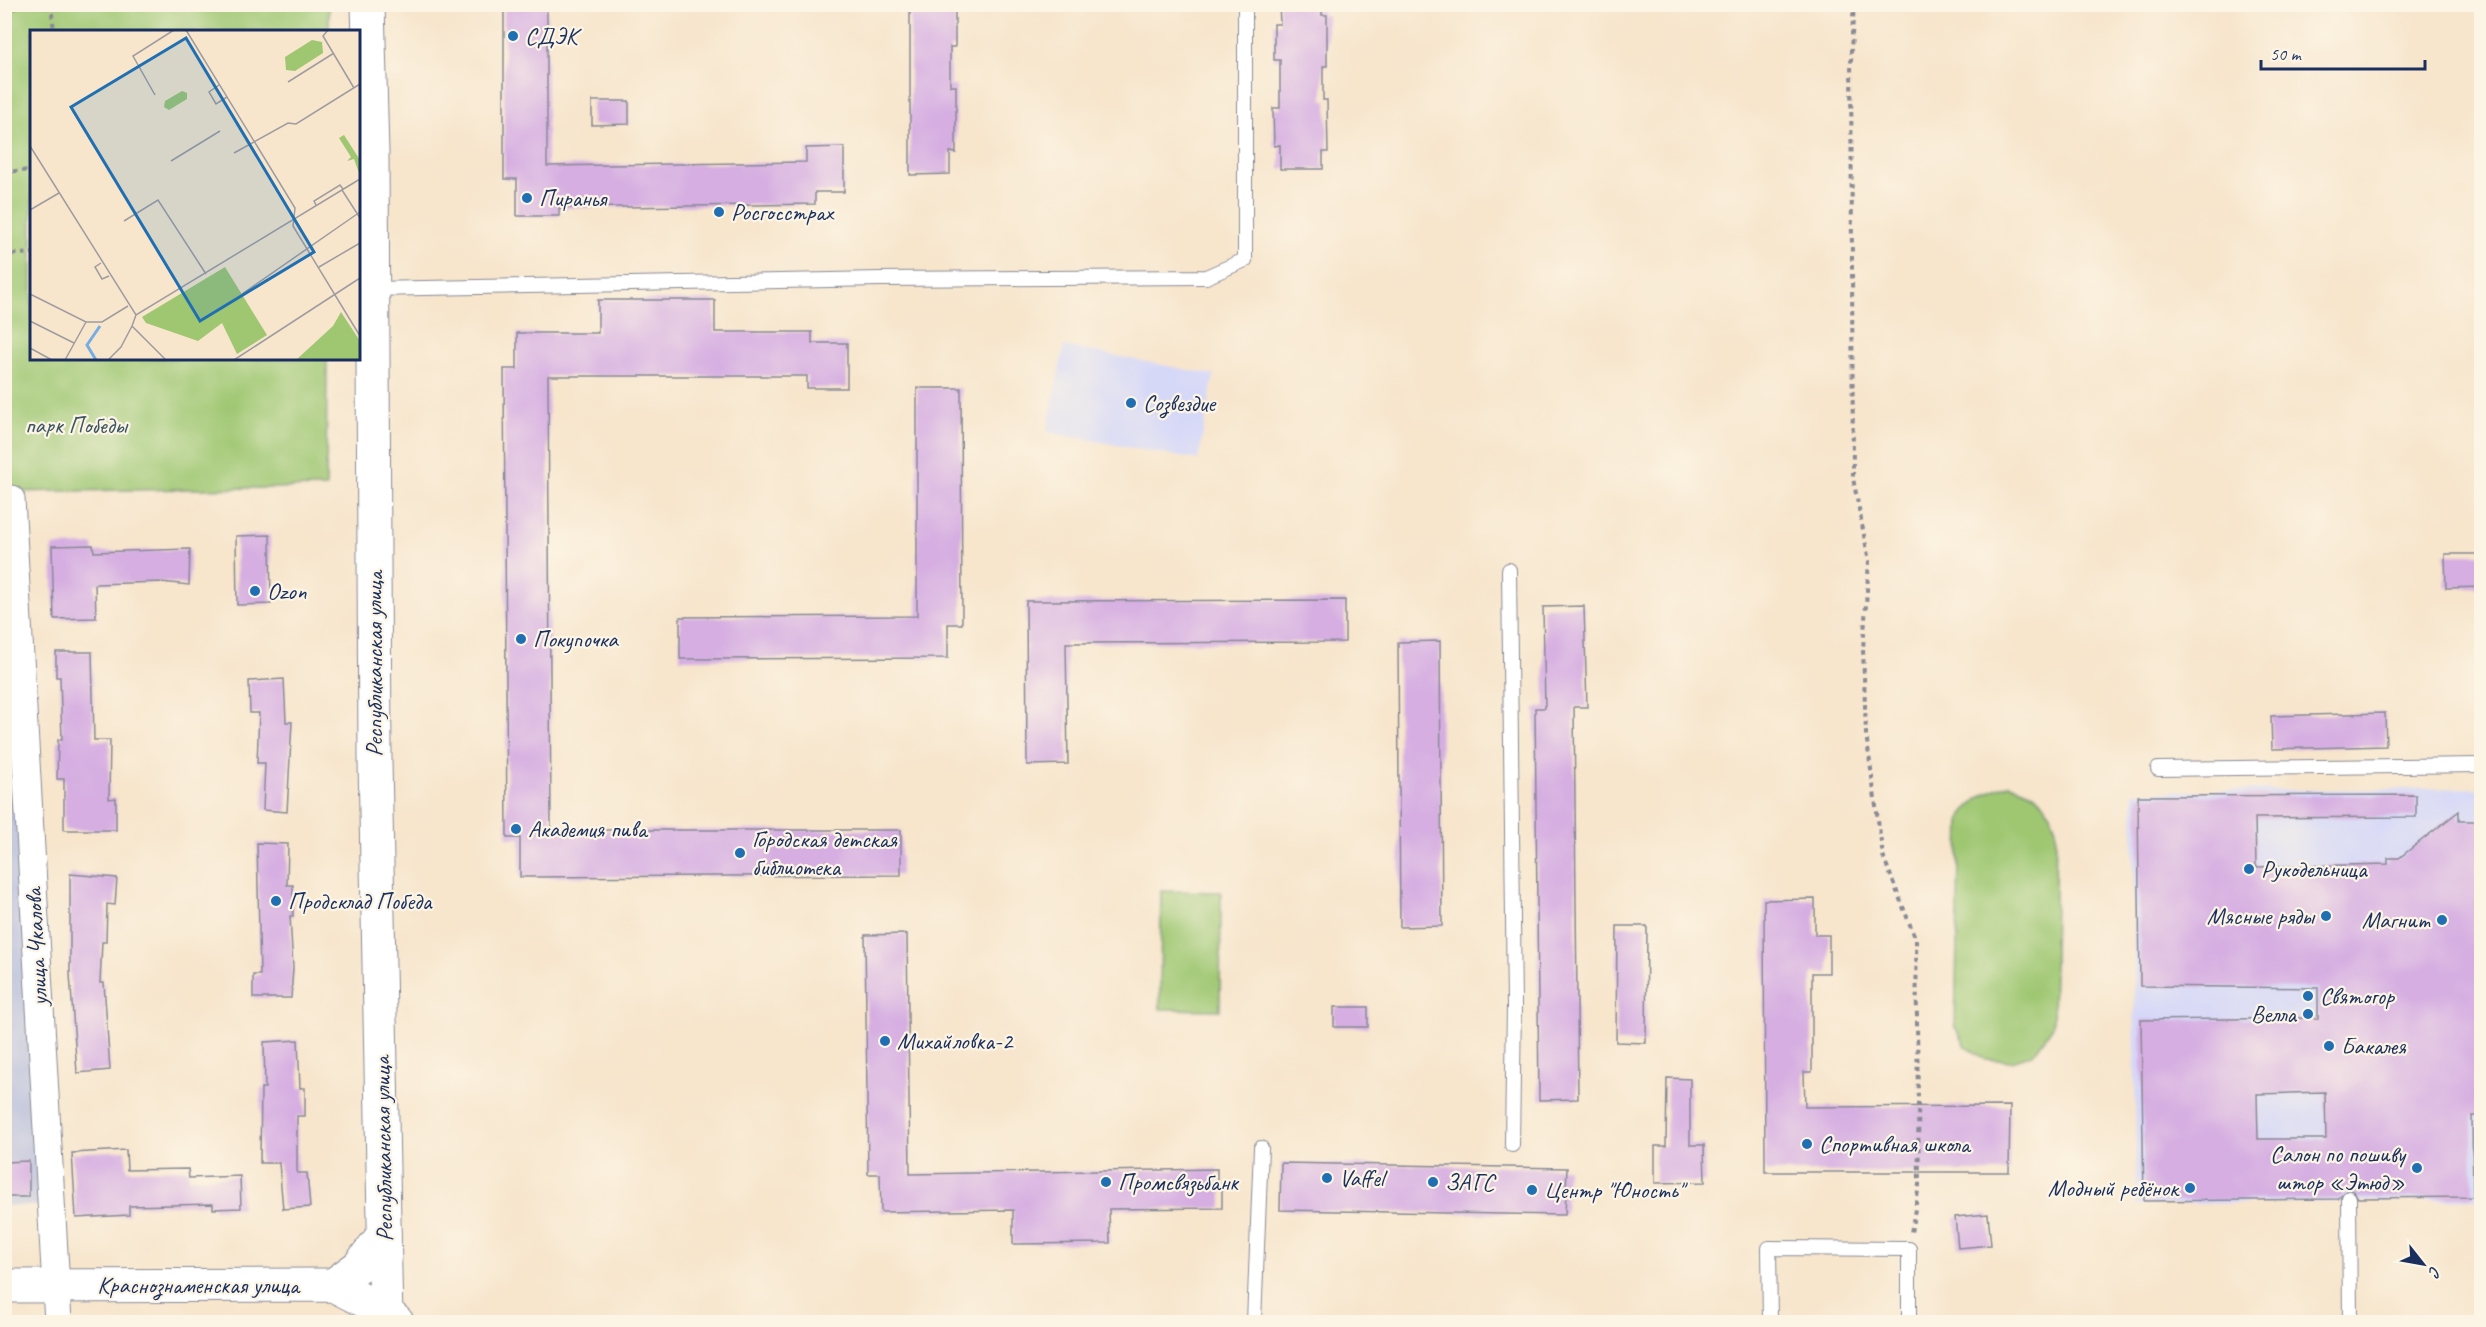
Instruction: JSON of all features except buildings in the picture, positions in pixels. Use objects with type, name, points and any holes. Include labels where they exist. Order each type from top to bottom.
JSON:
[{"type":"street","name":"Республиканская улица","points":[[368,4],[375,761],[384,1234],[389,1319]]},
{"type":"street","name":"улица Чкалова","points":[[11,499],[54,1286],[58,1323]]},
{"type":"street","points":[[333,1285],[359,1266],[384,1234]]},
{"type":"street","name":"Краснознаменская улица","points":[[4,1286],[333,1285],[389,1319]]},
{"type":"lane","points":[[372,289],[880,279],[1206,277],[1245,260],[1245,4]]},
{"type":"lane","points":[[1509,570],[1514,1005],[1512,1145]]},
{"type":"lane","points":[[2158,769],[2481,765]]},
{"type":"lane","points":[[1254,1323],[1261,1148]]},
{"type":"lane","points":[[2349,1198],[2350,1323]]},
{"type":"lane","points":[[1770,1323],[1769,1248],[1909,1249],[1909,1323]]},
{"type":"path","points":[[4,25],[17,4]]},
{"type":"path","points":[[51,4],[54,30]]},
{"type":"path","points":[[1854,4],[1851,51],[1853,478],[1869,561],[1863,649],[1866,734],[1883,856],[1916,940],[1919,1185],[1909,1249]]},
{"type":"path","points":[[4,172],[30,170]]},
{"type":"path","points":[[4,255],[30,253]]},
{"type":"shaded area","name":"Созвездие","points":[[1064,346],[1214,375],[1198,460],[1047,432]]},
{"type":"shaded area","points":[[4,586],[42,1206],[5,1206]]},
{"type":"shaded area","name":"Святогор","points":[[2481,788],[2481,1199],[2136,1205],[2133,792]]},
{"type":"green space","name":"парк Победы","points":[[4,5],[329,5],[329,30],[30,30],[30,360],[327,360],[326,487],[5,492]]},
{"type":"green space","points":[[2009,784],[2027,790],[2040,799],[2049,811],[2056,829],[2053,1026],[2034,1053],[2012,1061],[1985,1059],[1966,1046],[1955,1027],[1960,819],[1981,797]]},
{"type":"green space","points":[[1161,891],[1221,892],[1220,1010],[1160,1009]]},
{"type":"place","name":"СДЭК","points":[[513,36]]},
{"type":"place","name":"Пиранья","points":[[527,198]]},
{"type":"place","name":"Росгосстрах","points":[[719,212]]},
{"type":"place","name":"Созвездие","points":[[1131,403]]},
{"type":"place","name":"Ozon","points":[[255,591]]},
{"type":"place","name":"Покупочка","points":[[521,639]]},
{"type":"place","name":"Академия пива","points":[[516,829]]},
{"type":"place","name":"Городская детская библиотека","points":[[740,853]]},
{"type":"place","name":"Рукодельница","points":[[2249,869]]},
{"type":"place","name":"Продсклад Победа","points":[[276,901]]},
{"type":"place","name":"Мясные ряды","points":[[2326,916]]},
{"type":"place","name":"Магнит","points":[[2442,920]]},
{"type":"place","name":"Святогор","points":[[2308,996]]},
{"type":"place","name":"Велла","points":[[2308,1014]]},
{"type":"place","name":"Михайловка-2","points":[[885,1041]]},
{"type":"place","name":"Бакалея","points":[[2329,1046]]},
{"type":"place","name":"Спортивная школа","points":[[1807,1144]]},
{"type":"place","name":"Салон по пошиву штор «Этюд»","points":[[2417,1168]]},
{"type":"place","name":"Vaffel","points":[[1327,1178]]},
{"type":"place","name":"Промсвязьбанк","points":[[1106,1182]]},
{"type":"place","name":"ЗАГС","points":[[1433,1182]]},
{"type":"place","name":"Модный ребёнок","points":[[2190,1188]]},
{"type":"place","name":"Центр \"Юность\"","points":[[1532,1190]]}]
